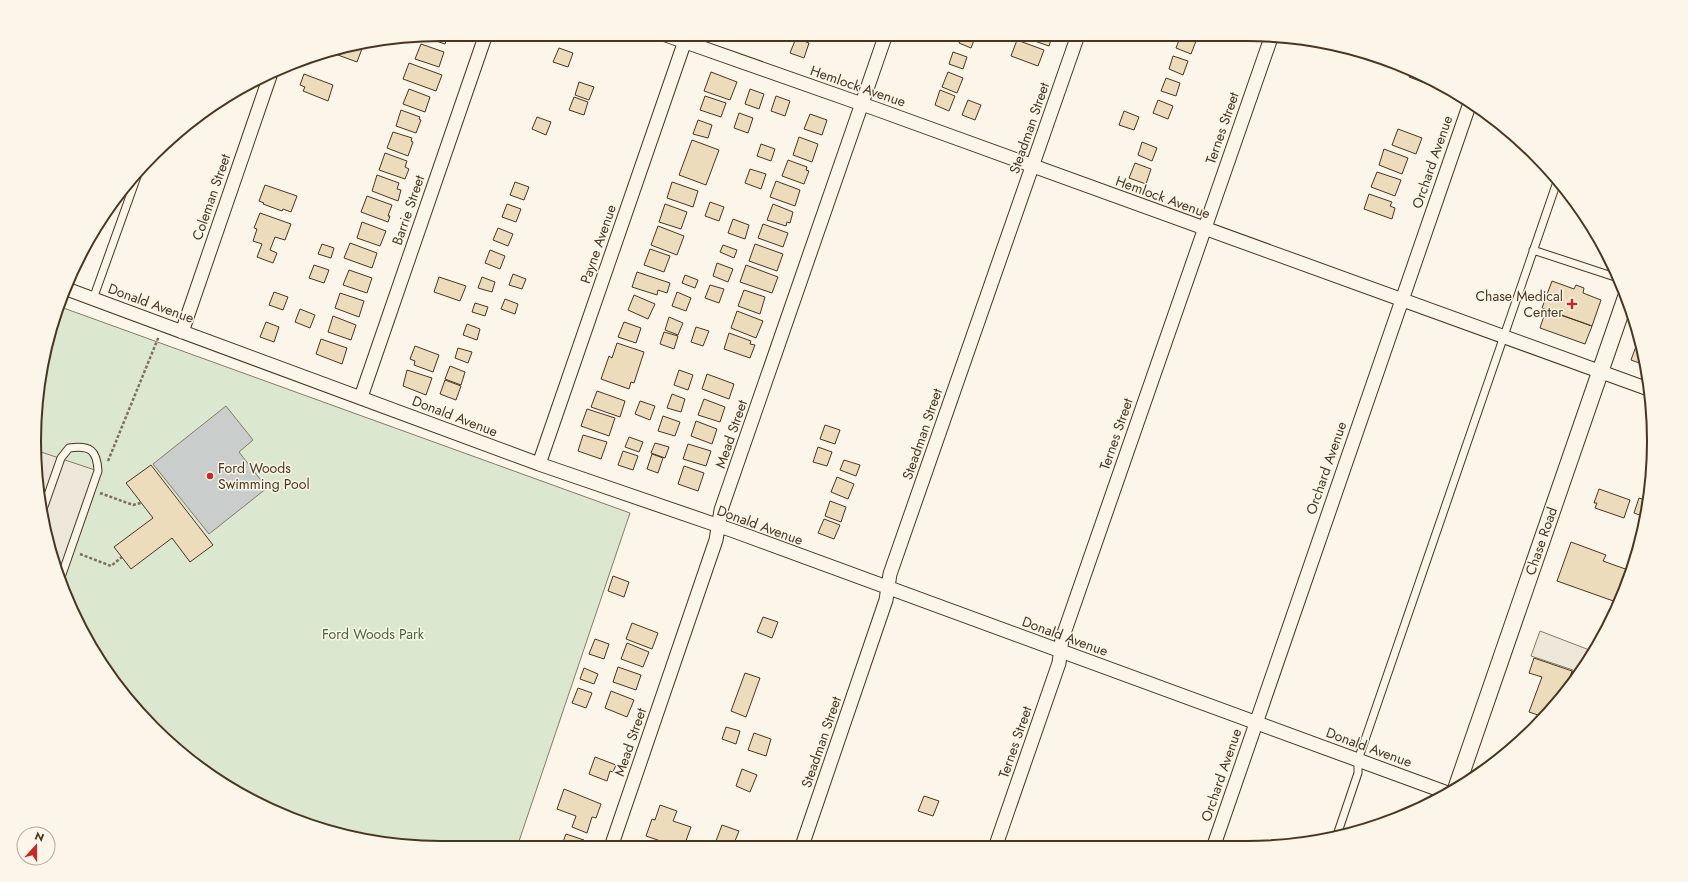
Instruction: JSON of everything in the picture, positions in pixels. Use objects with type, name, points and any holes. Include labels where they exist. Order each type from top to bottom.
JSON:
[{"type":"street","name":"Barrie Street","points":[[361,397],[484,41]]},
{"type":"street","name":"Payne Avenue","points":[[539,464],[685,41]]},
{"type":"street","name":"Hemlock Avenue","points":[[694,41],[862,105],[1033,166],[1204,230],[1644,387]]},
{"type":"street","name":"Mead Street","points":[[613,841],[716,540],[721,510],[884,41]]},
{"type":"street","name":"Steadman Street","points":[[804,841],[886,600],[890,574],[1076,41]]},
{"type":"street","name":"Ternes Street","points":[[997,841],[1059,663],[1062,639],[1270,42]]},
{"type":"street","name":"Coleman Street","points":[[182,332],[269,80]]},
{"type":"street","name":"Orchard Avenue","points":[[1215,841],[1468,108]]},
{"type":"street","name":"Donald Avenue","points":[[70,290],[539,464],[718,526],[1441,790]]},
{"type":"street","name":"Chase Road","points":[[1459,780],[1600,372],[1624,307]]},
{"type":"lane","points":[[93,299],[134,184]]},
{"type":"lane","points":[[1339,830],[1358,773],[1358,760],[1556,186]]},
{"type":"lane","points":[[1534,250],[1611,276]]},
{"type":"lane","points":[[46,502],[61,458],[70,448],[81,446],[91,450],[97,458],[98,470],[63,572]]},
{"type":"path","points":[[107,464],[163,325]]},
{"type":"path","points":[[92,490],[133,505],[141,503]]},
{"type":"path","points":[[70,551],[111,566],[122,557]]},
{"type":"green space","name":"Ford Woods Park","points":[[64,308],[630,513],[519,841],[441,841],[389,838],[312,820],[264,800],[241,787],[219,774],[177,742],[140,705],[124,685],[108,663],[82,618],[62,570],[55,545],[44,493],[42,467],[41,441],[44,389],[62,312]]},
{"type":"shaded area","name":"Ford Woods Swimming Pool","points":[[226,406],[253,440],[239,452],[267,488],[209,534],[153,464]]},
{"type":"shaded area","points":[[41,452],[98,471],[63,572],[55,545],[44,493]]},
{"type":"shaded area","points":[[1540,631],[1588,649],[1572,675],[1573,670],[1531,656]]},
{"type":"building","points":[[437,41],[446,41],[445,44]]},
{"type":"building","points":[[795,41],[804,41],[809,43],[804,58],[790,53]]},
{"type":"building","points":[[960,41],[974,41],[971,48],[959,43]]},
{"type":"building","points":[[1017,41],[1044,50],[1038,66],[1011,56]]},
{"type":"building","points":[[1035,41],[1051,41],[1049,46]]},
{"type":"building","points":[[1179,41],[1196,41],[1191,54],[1176,48]]},
{"type":"building","points":[[421,44],[444,52],[439,67],[415,59]]},
{"type":"building","points":[[559,48],[573,53],[568,67],[553,62]]},
{"type":"building","points":[[362,49],[357,62],[338,55]]},
{"type":"building","points":[[953,52],[967,57],[963,69],[949,64]]},
{"type":"building","points":[[1173,56],[1188,61],[1183,75],[1169,69]]},
{"type":"building","points":[[409,63],[442,75],[436,91],[403,79]]},
{"type":"building","points":[[711,72],[737,82],[730,100],[704,91]]},
{"type":"building","points":[[948,72],[963,78],[957,93],[942,87]]},
{"type":"building","points":[[304,74],[333,85],[328,101],[303,91],[305,87],[300,85]]},
{"type":"building","points":[[1410,75],[1427,84],[1409,77]]},
{"type":"building","points":[[1166,78],[1180,83],[1176,96],[1161,91]]},
{"type":"building","points":[[579,82],[594,87],[589,100],[575,95]]},
{"type":"building","points":[[409,89],[430,97],[425,112],[403,104]]},
{"type":"building","points":[[750,89],[764,94],[759,109],[745,104]]},
{"type":"building","points":[[940,90],[955,96],[949,111],[935,105]]},
{"type":"building","points":[[705,96],[726,103],[721,117],[700,110]]},
{"type":"building","points":[[776,96],[790,101],[785,116],[771,111]]},
{"type":"building","points":[[574,97],[588,102],[584,115],[569,110]]},
{"type":"building","points":[[968,100],[981,105],[975,120],[962,115]]},
{"type":"building","points":[[1158,100],[1173,106],[1168,119],[1153,113]]},
{"type":"building","points":[[401,110],[420,117],[419,119],[421,120],[416,133],[396,126]]},
{"type":"building","points":[[1124,111],[1139,117],[1134,130],[1119,125]]},
{"type":"building","points":[[739,113],[753,118],[748,133],[734,128]]},
{"type":"building","points":[[810,114],[827,120],[822,135],[804,129]]},
{"type":"building","points":[[537,117],[551,122],[546,135],[532,129]]},
{"type":"building","points":[[698,120],[712,125],[708,138],[693,134]]},
{"type":"building","points":[[1398,129],[1422,138],[1416,154],[1392,145]]},
{"type":"building","points":[[393,132],[412,138],[411,141],[413,142],[408,156],[387,148]]},
{"type":"building","points":[[799,137],[818,144],[812,162],[793,155]]},
{"type":"building","points":[[692,140],[719,150],[706,185],[679,175]]},
{"type":"building","points":[[1142,142],[1157,148],[1152,161],[1138,155]]},
{"type":"building","points":[[761,144],[775,149],[771,161],[757,156]]},
{"type":"building","points":[[1384,149],[1408,158],[1402,174],[1379,165]]},
{"type":"building","points":[[385,153],[407,161],[405,167],[409,169],[405,179],[379,170]]},
{"type":"building","points":[[788,160],[807,167],[806,170],[809,171],[804,184],[782,176]]},
{"type":"building","points":[[1135,163],[1151,169],[1146,184],[1129,178]]},
{"type":"building","points":[[750,169],[766,174],[761,189],[745,183]]},
{"type":"building","points":[[1377,172],[1401,180],[1395,196],[1371,187]]},
{"type":"building","points":[[377,175],[399,183],[397,189],[401,190],[398,201],[372,191]]},
{"type":"building","points":[[776,181],[800,190],[795,206],[770,197]]},
{"type":"building","points":[[515,182],[529,187],[524,200],[510,195]]},
{"type":"building","points":[[672,182],[698,191],[693,207],[667,198]]},
{"type":"building","points":[[265,185],[297,196],[291,212],[283,209],[282,211],[259,201]]},
{"type":"building","points":[[1369,194],[1392,202],[1390,206],[1395,208],[1392,219],[1364,209]]},
{"type":"building","points":[[367,196],[392,205],[388,216],[390,216],[388,222],[361,212]]},
{"type":"building","points":[[710,202],[724,207],[719,221],[705,216]]},
{"type":"building","points":[[507,204],[521,209],[516,222],[502,217]]},
{"type":"building","points":[[665,204],[687,212],[681,229],[659,222]]},
{"type":"building","points":[[773,204],[793,212],[790,223],[787,222],[786,226],[767,220]]},
{"type":"building","points":[[260,213],[291,224],[285,240],[275,237],[270,250],[277,253],[273,263],[257,257],[262,244],[253,241],[257,229],[254,228]]},
{"type":"building","points":[[733,219],[749,225],[745,239],[728,233]]},
{"type":"building","points":[[362,222],[386,231],[380,246],[357,238]]},
{"type":"building","points":[[763,224],[788,233],[783,247],[758,238]]},
{"type":"building","points":[[658,226],[684,236],[677,255],[651,245]]},
{"type":"building","points":[[498,228],[513,234],[508,246],[493,240]]},
{"type":"building","points":[[350,243],[377,253],[372,268],[344,258]]},
{"type":"building","points":[[322,244],[334,248],[331,258],[318,254]]},
{"type":"building","points":[[755,244],[783,254],[777,271],[749,261]]},
{"type":"building","points":[[723,245],[737,250],[734,258],[720,252]]},
{"type":"building","points":[[650,249],[670,256],[664,272],[644,265]]},
{"type":"building","points":[[490,250],[505,256],[500,269],[485,263]]},
{"type":"building","points":[[717,263],[733,269],[728,282],[713,276]]},
{"type":"building","points":[[314,265],[329,270],[324,283],[309,278]]},
{"type":"building","points":[[746,265],[778,277],[772,293],[740,282]]},
{"type":"building","points":[[349,270],[372,278],[367,293],[343,285]]},
{"type":"building","points":[[637,272],[670,283],[667,293],[658,290],[657,295],[632,287]]},
{"type":"building","points":[[513,274],[526,279],[522,289],[509,285]]},
{"type":"building","points":[[685,275],[698,280],[695,288],[682,283]]},
{"type":"building","points":[[439,277],[466,286],[460,301],[434,292]]},
{"type":"building","points":[[482,277],[495,282],[492,292],[478,288]]},
{"type":"building","name":"Chase Medical Center","points":[[1552,281],[1574,289],[1576,285],[1584,288],[1583,293],[1601,300],[1592,326],[1542,308]]},
{"type":"building","points":[[710,285],[724,289],[719,303],[705,298]]},
{"type":"building","points":[[744,290],[765,297],[760,314],[738,306]]},
{"type":"building","points":[[274,292],[288,297],[283,310],[269,305]]},
{"type":"building","points":[[677,292],[691,298],[686,311],[672,306]]},
{"type":"building","points":[[340,293],[364,301],[359,317],[335,308]]},
{"type":"building","points":[[634,295],[655,304],[648,319],[628,310]]},
{"type":"building","points":[[505,299],[518,304],[515,314],[501,309]]},
{"type":"building","points":[[475,303],[488,307],[485,316],[472,312]]},
{"type":"building","points":[[300,309],[315,315],[310,328],[295,322]]},
{"type":"building","points":[[1546,310],[1592,326],[1585,344],[1540,328]]},
{"type":"building","points":[[737,311],[763,321],[756,338],[731,328]]},
{"type":"building","points":[[333,316],[356,325],[351,340],[328,332]]},
{"type":"building","points":[[669,317],[683,323],[678,335],[665,330]]},
{"type":"building","points":[[266,322],[279,327],[274,342],[260,337]]},
{"type":"building","points":[[624,322],[641,328],[636,343],[618,337]]},
{"type":"building","points":[[467,324],[480,329],[477,340],[463,335]]},
{"type":"building","points":[[696,327],[709,331],[703,346],[691,342]]},
{"type":"building","points":[[664,332],[678,336],[674,349],[660,344]]},
{"type":"building","points":[[729,333],[751,341],[750,344],[755,345],[750,358],[724,349]]},
{"type":"building","points":[[321,339],[347,348],[342,364],[316,354]]},
{"type":"building","points":[[617,343],[644,352],[634,383],[631,382],[629,389],[601,379],[609,356],[612,358]]},
{"type":"building","points":[[415,346],[439,355],[433,372],[414,365],[415,361],[410,359]]},
{"type":"building","points":[[458,348],[472,352],[468,363],[455,358]]},
{"type":"building","points":[[1635,348],[1639,363],[1631,360]]},
{"type":"building","points":[[450,366],[465,372],[461,385],[445,379]]},
{"type":"building","points":[[407,370],[432,378],[426,395],[403,386]]},
{"type":"building","points":[[679,370],[693,375],[688,390],[674,385]]},
{"type":"building","points":[[707,374],[734,384],[729,399],[702,389]]},
{"type":"building","points":[[445,380],[461,386],[456,400],[440,394]]},
{"type":"building","points":[[597,391],[625,401],[620,417],[591,407]]},
{"type":"building","points":[[672,394],[685,399],[681,412],[667,408]]},
{"type":"building","points":[[704,399],[725,407],[720,422],[698,415]]},
{"type":"building","points":[[640,401],[655,406],[650,420],[635,414]]},
{"type":"building","points":[[587,409],[615,418],[609,436],[581,426]]},
{"type":"building","points":[[663,416],[680,422],[675,436],[658,431]]},
{"type":"building","points":[[696,421],[717,429],[712,444],[691,436]]},
{"type":"building","points":[[825,425],[840,430],[835,444],[820,439]]},
{"type":"building","points":[[583,435],[607,442],[601,459],[578,451]]},
{"type":"building","points":[[629,437],[643,442],[639,452],[625,447]]},
{"type":"building","points":[[655,443],[669,447],[665,458],[651,453]]},
{"type":"building","points":[[688,444],[711,451],[706,466],[683,459]]},
{"type":"building","points":[[818,447],[832,452],[827,466],[813,462]]},
{"type":"building","points":[[623,451],[638,456],[633,470],[618,465]]},
{"type":"building","points":[[652,454],[663,458],[658,473],[647,469]]},
{"type":"building","points":[[844,460],[860,465],[856,476],[840,470]]},
{"type":"building","points":[[151,465],[213,545],[190,562],[172,538],[131,569],[114,547],[153,518],[126,483]]},
{"type":"building","points":[[684,466],[704,473],[698,491],[678,484]]},
{"type":"building","points":[[837,477],[854,484],[848,499],[831,492]]},
{"type":"building","points":[[1599,489],[1630,500],[1624,518],[1595,508],[1597,503],[1594,503]]},
{"type":"building","points":[[1639,498],[1643,499],[1640,515],[1634,513]]},
{"type":"building","points":[[830,501],[846,507],[841,522],[825,516]]},
{"type":"building","points":[[824,519],[840,525],[834,539],[818,533]]},
{"type":"building","points":[[1571,542],[1606,555],[1603,561],[1626,569],[1614,601],[1557,581]]},
{"type":"building","points":[[613,576],[629,582],[624,597],[608,591]]},
{"type":"building","points":[[763,617],[778,622],[772,638],[757,632]]},
{"type":"building","points":[[632,623],[658,633],[652,649],[626,639]]},
{"type":"building","points":[[595,639],[609,644],[604,659],[589,654]]},
{"type":"building","points":[[627,643],[649,652],[643,667],[621,659]]},
{"type":"building","points":[[1534,658],[1572,671],[1564,685],[1538,715],[1529,712],[1542,677],[1529,673]]},
{"type":"building","points":[[618,667],[641,675],[636,690],[613,682]]},
{"type":"building","points":[[584,668],[598,674],[594,684],[580,679]]},
{"type":"building","points":[[745,673],[760,678],[746,717],[731,711]]},
{"type":"building","points":[[578,688],[592,693],[586,708],[572,703]]},
{"type":"building","points":[[611,691],[634,700],[627,717],[605,708]]},
{"type":"building","points":[[726,727],[740,731],[736,744],[722,739]]},
{"type":"building","points":[[754,733],[771,739],[766,756],[748,750]]},
{"type":"building","points":[[595,757],[616,765],[613,772],[610,771],[607,781],[589,774]]},
{"type":"building","points":[[742,769],[757,775],[750,792],[736,786]]},
{"type":"building","points":[[564,789],[601,804],[596,818],[592,817],[587,833],[572,827],[576,816],[557,809]]},
{"type":"building","points":[[924,796],[939,801],[933,816],[918,811]]},
{"type":"building","points":[[660,805],[677,811],[673,821],[691,827],[686,841],[660,841],[646,836],[652,819],[655,820]]},
{"type":"building","points":[[722,825],[739,831],[735,841],[716,841]]},
{"type":"building","points":[[566,834],[584,840],[584,841],[563,841]]},
{"type":"place","name":"Chase Medical Center","points":[[1572,304]]},
{"type":"place","name":"Ford Woods Swimming Pool","points":[[210,476]]}]
